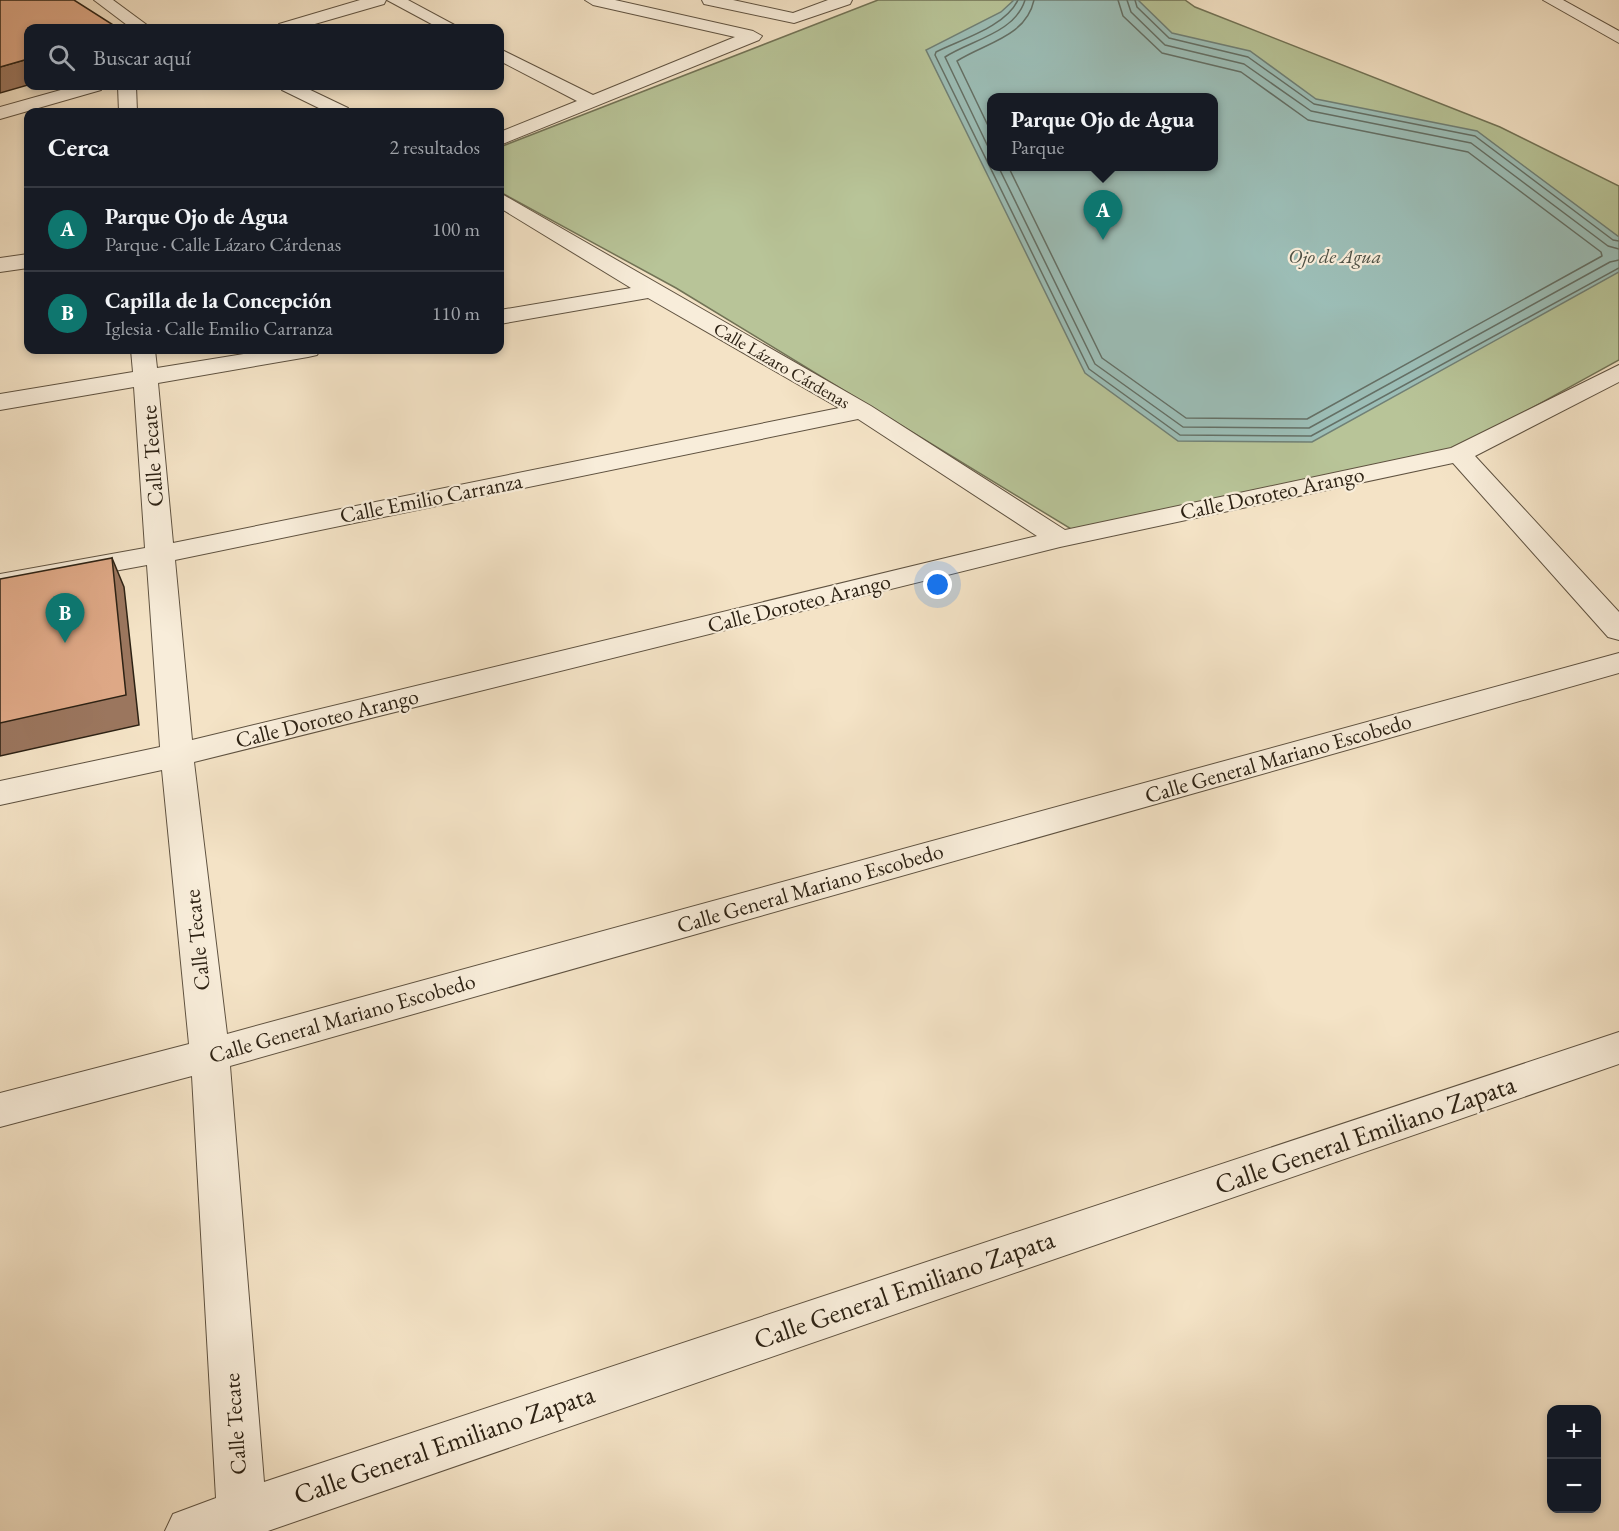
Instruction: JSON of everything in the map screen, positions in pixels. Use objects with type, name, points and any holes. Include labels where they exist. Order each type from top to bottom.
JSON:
[{"type":"street","points":[[102,0],[136,24]]},
{"type":"street","points":[[298,24],[378,0]]},
{"type":"street","points":[[395,0],[443,24]]},
{"type":"street","points":[[504,137],[753,36],[593,0]]},
{"type":"street","points":[[710,0],[794,18],[844,0]]},
{"type":"street","points":[[1551,0],[1619,38]]},
{"type":"street","points":[[504,56],[593,102]]},
{"type":"street","points":[[0,113],[80,90]]},
{"type":"street","points":[[127,90],[128,108]]},
{"type":"street","points":[[298,90],[332,108]]},
{"type":"street","name":"Calle Lázaro Cárdenas","points":[[504,201],[652,291],[862,411],[1060,538]]},
{"type":"street","points":[[0,265],[24,262]]},
{"type":"street","points":[[504,316],[652,291]]},
{"type":"street","points":[[0,402],[145,363],[258,354]]},
{"type":"street","name":"Calle Tecate","points":[[145,363],[177,755],[210,1054],[242,1521]]},
{"type":"street","name":"Calle Doroteo Arango","points":[[0,793],[177,755],[1060,538],[1459,454],[1619,372]]},
{"type":"street","name":"Calle Emilio Carranza","points":[[0,583],[160,554],[862,411]]},
{"type":"street","points":[[1459,454],[1619,630]]},
{"type":"street","name":"Calle General Mariano Escobedo","points":[[0,1110],[210,1054],[1619,663]]},
{"type":"street","name":"Calle General Emiliano Zapata","points":[[190,1531],[242,1521],[1619,1048]]},
{"type":"green space","points":[[878,0],[1185,0],[1195,7],[1500,127],[1619,186],[1619,360],[1459,448],[1076,532],[676,288],[504,194],[504,145]]},
{"type":"water","name":"Ojo de Agua","points":[[1014,0],[1138,0],[1172,33],[1250,51],[1316,99],[1477,131],[1619,237],[1619,272],[1312,442],[1178,441],[1085,373],[926,50],[1001,12]]},
{"type":"building","points":[[0,0],[74,0],[112,24],[24,24],[24,60],[0,67]]},
{"type":"building","points":[[112,558],[126,695],[0,723],[0,579]]},
{"type":"place","name":"Parque Ojo de Agua","points":[[1103,240]]},
{"type":"place","name":"Capilla de la Concepción","points":[[65,643]]}]
